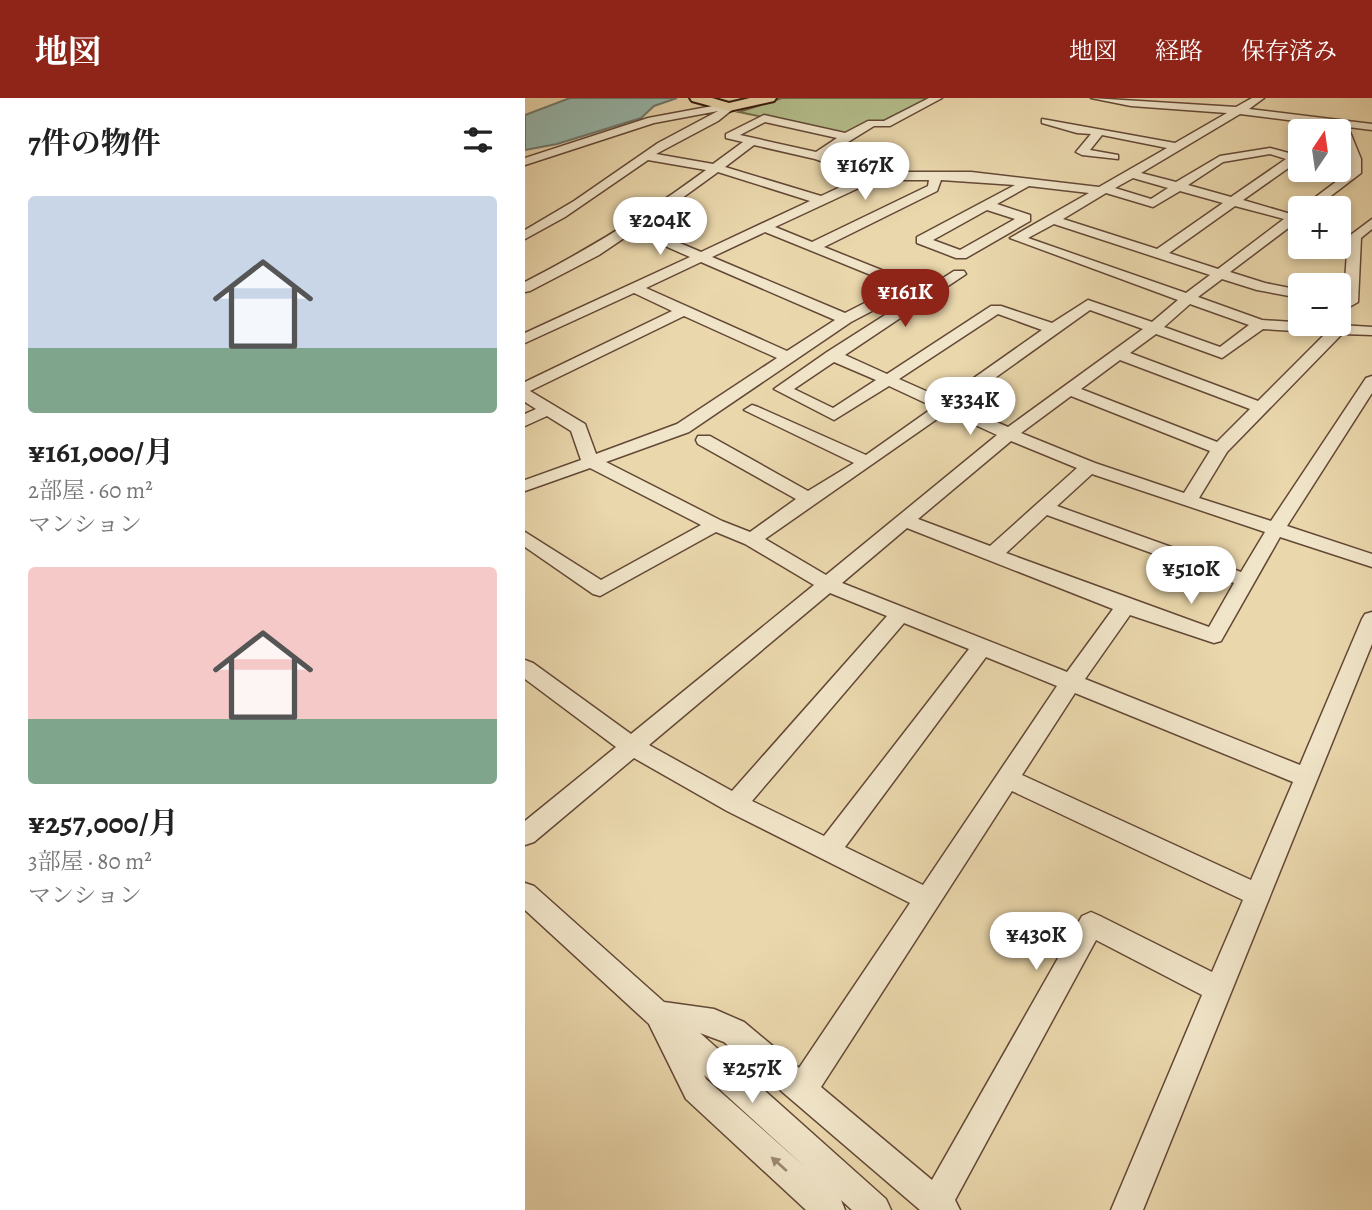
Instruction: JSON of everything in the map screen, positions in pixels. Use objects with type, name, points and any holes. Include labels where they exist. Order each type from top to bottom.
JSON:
[{"type":"main road","points":[[698,98],[729,107],[769,98]]},
{"type":"street","points":[[652,120],[659,114],[698,98]]},
{"type":"street","points":[[818,156],[872,123],[886,124],[937,98]]},
{"type":"street","points":[[1096,98],[1308,119]]},
{"type":"street","points":[[1220,109],[1241,98]]},
{"type":"street","points":[[1259,98],[1053,220],[1017,238],[1260,324],[1288,327]]},
{"type":"street","points":[[525,162],[652,120],[729,107]]},
{"type":"street","points":[[525,235],[591,195],[675,137],[719,115],[729,107]]},
{"type":"street","points":[[846,137],[764,118],[730,136],[818,156],[874,176],[971,176],[1025,184],[1103,190],[1153,202],[1220,159],[1270,151],[1288,156]]},
{"type":"street","points":[[1046,121],[1077,130],[1100,131],[1174,146]]},
{"type":"street","points":[[1351,124],[1372,127]]},
{"type":"street","points":[[1100,131],[1083,152],[1114,157]]},
{"type":"street","points":[[525,288],[594,252],[751,142]]},
{"type":"street","points":[[1351,146],[1355,151],[1355,173]]},
{"type":"street","points":[[646,156],[717,167],[769,181],[823,201]]},
{"type":"street","points":[[1159,254],[1288,165]]},
{"type":"street","points":[[1351,172],[1372,177]]},
{"type":"street","points":[[1129,173],[1288,212]]},
{"type":"street","points":[[1325,196],[1355,173]]},
{"type":"street","points":[[813,247],[933,188],[937,174]]},
{"type":"street","points":[[525,340],[874,176]]},
{"type":"street","points":[[986,205],[1026,218],[961,255],[922,240],[976,211],[986,205],[1025,184]]},
{"type":"street","points":[[1053,220],[1262,287],[1288,292]]},
{"type":"street","points":[[1351,302],[1355,237],[1372,222]]},
{"type":"street","points":[[525,835],[1009,434],[1153,329],[1188,298],[1288,224]]},
{"type":"street","points":[[632,227],[846,319]]},
{"type":"street","points":[[525,486],[683,428],[846,319],[908,286],[766,228]]},
{"type":"street","points":[[1351,236],[1372,242]]},
{"type":"street","points":[[959,274],[782,389],[834,415],[996,309],[1054,329]]},
{"type":"street","points":[[634,288],[787,357]]},
{"type":"street","points":[[753,540],[1088,304],[1222,353],[1260,324]]},
{"type":"street","points":[[525,388],[683,311]]},
{"type":"street","points":[[525,322],[543,331]]},
{"type":"street","points":[[1351,331],[1372,331]]},
{"type":"street","points":[[1189,500],[1220,449],[1332,336]]},
{"type":"street","points":[[1118,354],[1262,408]]},
{"type":"street","points":[[832,355],[1089,467],[1372,561]]},
{"type":"street","points":[[906,521],[1126,606],[1214,636],[1275,530],[1372,380]]},
{"type":"street","points":[[1069,390],[1220,449]]},
{"type":"street","points":[[525,395],[579,428],[590,461],[715,525],[753,540],[827,584],[1308,778]]},
{"type":"street","points":[[525,421],[548,409]]},
{"type":"street","points":[[752,410],[867,462]]},
{"type":"street","points":[[704,440],[808,499]]},
{"type":"street","points":[[992,555],[1089,467]]},
{"type":"street","points":[[1045,508],[1245,580]]},
{"type":"street","points":[[525,538],[600,589],[715,525]]},
{"type":"street","points":[[801,1091],[1071,682],[1126,606]]},
{"type":"street","points":[[735,804],[900,614]]},
{"type":"street","points":[[1127,1210],[1372,619]]},
{"type":"street","points":[[828,850],[982,647]]},
{"type":"street","points":[[525,668],[631,746],[735,804],[929,900]]},
{"type":"street","points":[[1008,779],[1258,895]]},
{"type":"street","points":[[525,894],[876,1210]]},
{"type":"street","points":[[658,1014],[714,1022],[734,1032],[940,1206],[1091,924],[1218,989]]},
{"type":"street","points":[[658,1014],[696,1089],[829,1210]]},
{"type":"green space","points":[[782,98],[929,98],[853,136],[739,112]]},
{"type":"water","points":[[570,98],[677,98],[654,106],[641,118],[557,144],[525,150],[525,115]]}]
